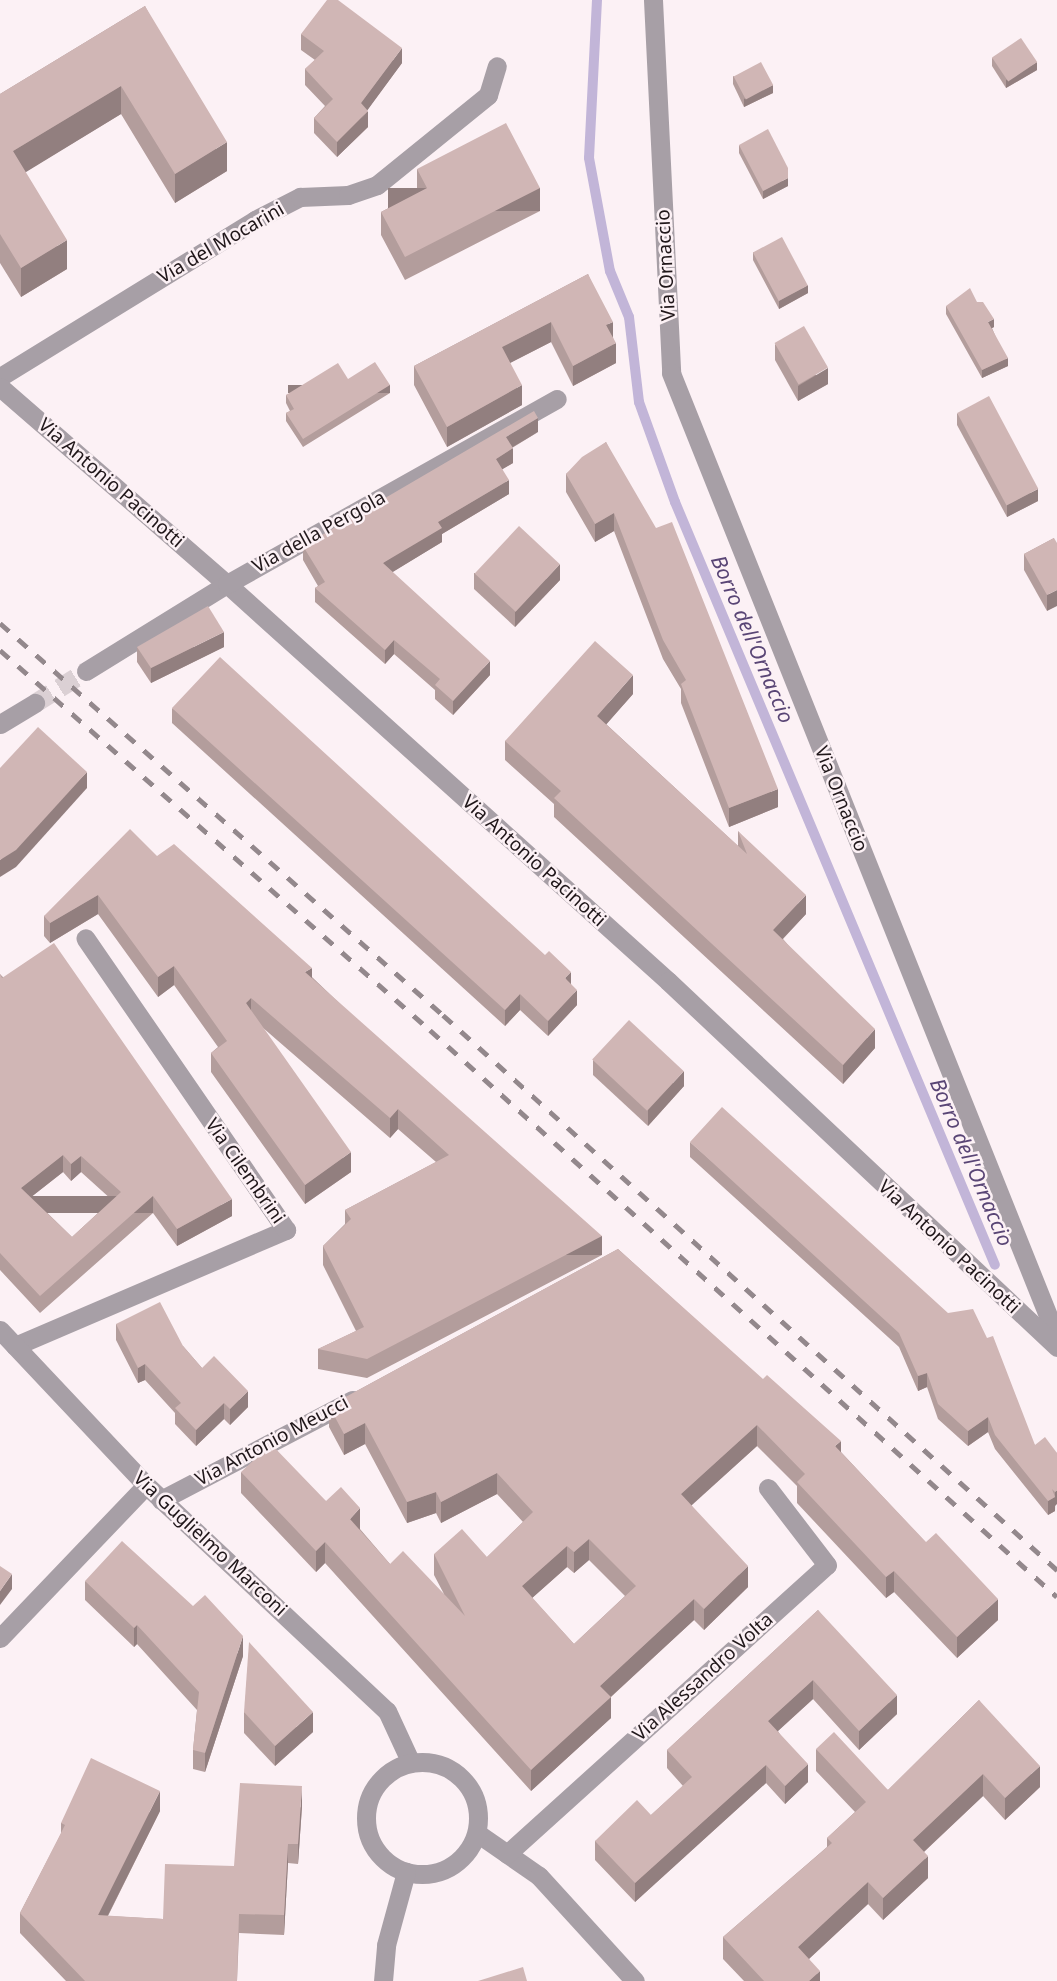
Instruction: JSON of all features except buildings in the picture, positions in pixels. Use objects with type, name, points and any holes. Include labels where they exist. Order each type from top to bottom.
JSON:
[{"type":"street","name":"Via Ornaccio","points":[[653,0],[671,373],[1057,1338]]},
{"type":"street","name":"Via del Mocarini","points":[[0,377],[255,220],[300,197],[348,195],[377,185],[488,95],[496,66]]},
{"type":"street","name":"Via Antonio Pacinotti","points":[[0,387],[227,584],[668,981],[1057,1347]]},
{"type":"street","name":"Via della Pergola","points":[[86,671],[227,584],[557,399]]},
{"type":"street","points":[[0,724],[34,703]]},
{"type":"street","name":"Via Cilembrini","points":[[15,1346],[286,1230],[85,938]]},
{"type":"street","name":"Via Guglielmo Marconi","points":[[0,1330],[161,1500],[387,1711],[411,1763]]},
{"type":"street","name":"Via Antonio Meucci","points":[[161,1500],[372,1389]]},
{"type":"street","points":[[0,1638],[146,1485]]},
{"type":"street","name":"Via Alessandro Volta","points":[[507,1854],[827,1565],[768,1488]]},
{"type":"street","points":[[430,1762],[463,1780],[474,1796],[477,1833],[462,1859],[450,1868],[436,1873],[406,1872],[379,1854],[366,1825],[367,1808],[377,1785],[395,1769],[411,1763],[430,1762]]},
{"type":"street","points":[[477,1833],[538,1876],[635,1981]]},
{"type":"street","points":[[383,1981],[386,1945],[406,1872]]},
{"type":"waterway","name":"Borro dell'Ornaccio","points":[[597,0],[589,158],[610,271],[629,317],[639,402],[675,502],[995,1265]]},
{"type":"tunnel","points":[[35,703],[86,671]]},
{"type":"railway","points":[[0,623],[443,1015],[1057,1570]]},
{"type":"railway","points":[[0,650],[430,1030],[1057,1597]]}]
